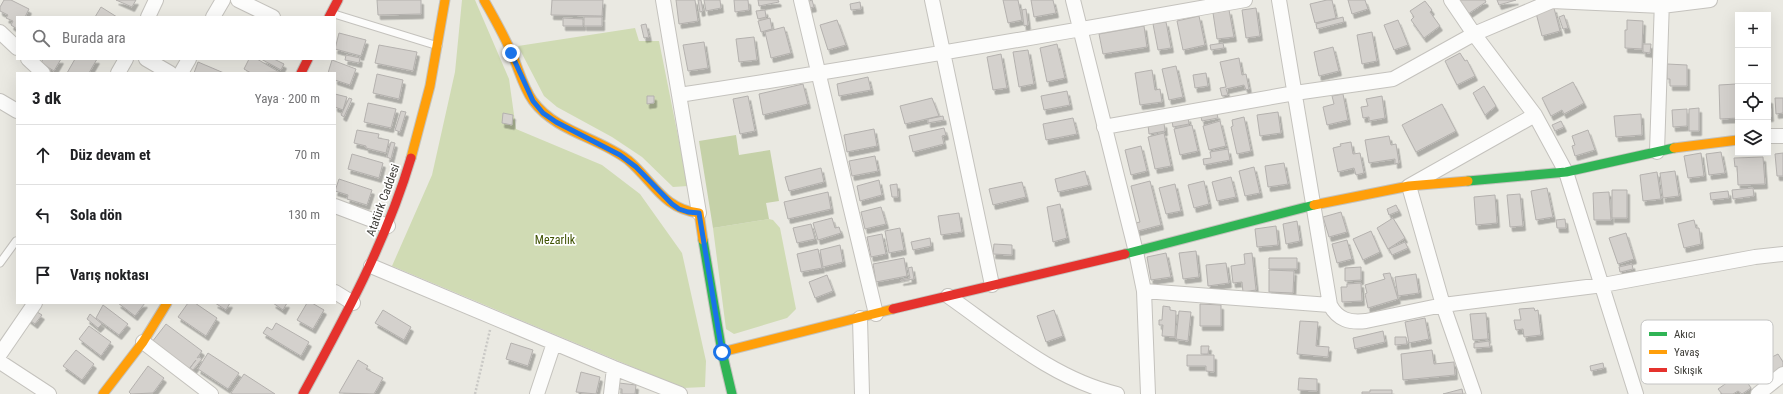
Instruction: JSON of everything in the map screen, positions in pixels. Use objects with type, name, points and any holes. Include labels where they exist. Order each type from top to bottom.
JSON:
[{"type":"street","points":[[148,16],[156,0]]},
{"type":"street","points":[[214,16],[223,0]]},
{"type":"street","points":[[238,0],[271,16]]},
{"type":"street","points":[[330,15],[338,0]]},
{"type":"street","name":"Atatürk Caddesi","points":[[303,394],[353,303],[388,226],[414,151],[438,46],[445,0]]},
{"type":"street","points":[[484,0],[511,53],[526,89],[533,101],[543,113],[556,122],[620,155],[636,167],[672,204],[679,209],[699,213]]},
{"type":"street","points":[[663,0],[722,352],[732,394]]},
{"type":"street","points":[[800,0],[876,314]]},
{"type":"street","points":[[932,0],[992,285]]},
{"type":"street","points":[[1073,0],[1136,252],[1144,291],[1148,394]]},
{"type":"street","points":[[679,95],[817,74],[1080,30],[1245,0]]},
{"type":"street","points":[[1279,0],[1330,305],[1339,317],[1346,321],[1356,322],[1443,305],[1603,285],[1783,254]]},
{"type":"street","points":[[1451,0],[1474,34],[1535,115],[1566,172],[1603,285],[1636,394]]},
{"type":"street","points":[[1104,127],[1295,93],[1393,79],[1474,34],[1552,1],[1662,3],[1710,0]]},
{"type":"street","points":[[1657,152],[1662,3]]},
{"type":"street","points":[[0,32],[16,47]]},
{"type":"street","points":[[29,60],[42,72]]},
{"type":"street","points":[[119,72],[125,60]]},
{"type":"street","points":[[148,60],[168,72]]},
{"type":"street","points":[[182,72],[188,60]]},
{"type":"street","points":[[302,72],[308,60]]},
{"type":"street","points":[[0,101],[16,110]]},
{"type":"street","points":[[1409,186],[1535,115]]},
{"type":"street","points":[[1771,136],[1783,136]]},
{"type":"street","points":[[722,352],[992,285],[1136,252],[1314,204],[1409,186],[1566,172],[1657,152],[1735,140]]},
{"type":"street","points":[[1409,186],[1443,305],[1474,394]]},
{"type":"street","points":[[336,206],[388,226]]},
{"type":"street","points":[[371,266],[614,368],[680,394]]},
{"type":"street","points":[[1144,291],[1330,305]]},
{"type":"street","points":[[336,293],[353,303]]},
{"type":"street","points":[[948,296],[1046,365],[1100,390],[1118,394]]},
{"type":"street","points":[[0,354],[34,304]]},
{"type":"street","points":[[103,394],[143,342],[167,304]]},
{"type":"street","points":[[860,318],[862,394]]},
{"type":"street","points":[[143,342],[211,394]]},
{"type":"street","points":[[538,394],[554,343]]},
{"type":"street","points":[[0,362],[49,394]]},
{"type":"street","points":[[611,394],[614,368]]},
{"type":"street","points":[[1773,382],[1783,374]]},
{"type":"street","points":[[1758,394],[1770,384]]},
{"type":"lane","points":[[336,17],[438,46]]},
{"type":"lane","points":[[0,263],[16,241]]},
{"type":"path","points":[[475,394],[493,316]]},
{"type":"green space","name":"Mezarlık","points":[[462,0],[475,0],[509,79],[516,129],[602,165],[640,194],[682,253],[706,361],[705,387],[683,388],[392,266],[432,175],[455,72]]},
{"type":"green space","points":[[635,28],[639,41],[659,41],[688,186],[673,187],[642,157],[612,137],[557,107],[544,96],[518,46]]},
{"type":"green space","points":[[736,135],[739,155],[770,150],[779,201],[766,203],[769,219],[713,228],[699,141]]},
{"type":"green space","points":[[769,219],[773,220],[780,228],[796,309],[787,318],[734,334],[726,329],[713,228]]},
{"type":"building","points":[[4,0],[11,0],[29,9],[26,16],[16,16],[16,28],[11,25],[13,21],[6,18],[8,15],[0,11],[0,7]]},
{"type":"building","points":[[116,0],[136,0],[132,7]]},
{"type":"building","points":[[377,0],[421,0],[421,14],[378,15]]},
{"type":"building","points":[[552,0],[603,0],[602,16],[551,15]]},
{"type":"building","points":[[676,0],[695,0],[698,21],[679,24]]},
{"type":"building","points":[[698,0],[701,0],[703,11],[700,12]]},
{"type":"building","points":[[704,0],[720,0],[721,8],[706,11]]},
{"type":"building","points":[[734,0],[748,0],[749,10],[735,12]]},
{"type":"building","points":[[758,0],[778,0],[779,2],[759,6]]},
{"type":"building","points":[[812,0],[814,7],[806,9],[804,3]]},
{"type":"building","points":[[1003,0],[1018,0],[1022,20],[1008,23]]},
{"type":"building","points":[[1031,0],[1053,0],[1056,13],[1034,17]]},
{"type":"building","points":[[1332,0],[1336,18],[1315,23],[1310,4]]},
{"type":"building","points":[[1348,0],[1365,0],[1368,9],[1352,14]]},
{"type":"building","points":[[1459,0],[1485,0],[1486,2],[1468,14]]},
{"type":"building","points":[[1497,0],[1516,0],[1499,5]]},
{"type":"building","points":[[1425,1],[1432,10],[1430,12],[1440,26],[1424,38],[1411,20],[1414,17],[1410,11]]},
{"type":"building","points":[[860,2],[861,9],[851,10],[850,4]]},
{"type":"building","points":[[101,7],[115,16],[96,16]]},
{"type":"building","points":[[1256,8],[1260,36],[1246,38],[1242,10]]},
{"type":"building","points":[[1554,8],[1560,31],[1542,36],[1536,13]]},
{"type":"building","points":[[1026,9],[1028,25],[1024,26],[1022,10]]},
{"type":"building","points":[[765,10],[766,17],[758,19],[756,11]]},
{"type":"building","points":[[1229,10],[1234,37],[1217,39],[1213,13]]},
{"type":"building","points":[[1564,15],[1568,28],[1563,29],[1559,17]]},
{"type":"building","points":[[1199,16],[1205,45],[1183,50],[1177,21]]},
{"type":"building","points":[[584,17],[602,17],[602,26],[584,26]]},
{"type":"building","points":[[1343,17],[1344,22],[1317,29],[1316,24]]},
{"type":"building","points":[[563,18],[583,19],[583,26],[563,26]]},
{"type":"building","points":[[770,18],[772,29],[761,32],[758,21]]},
{"type":"building","points":[[837,20],[846,45],[828,50],[820,25]]},
{"type":"building","points":[[1398,20],[1408,45],[1394,50],[1384,25]]},
{"type":"building","points":[[1627,20],[1643,21],[1642,49],[1625,48],[1625,30],[1627,30]]},
{"type":"building","points":[[1166,22],[1171,48],[1158,50],[1153,24]]},
{"type":"building","points":[[646,24],[649,37],[644,38],[641,25]]},
{"type":"building","points":[[1144,26],[1147,47],[1103,54],[1099,34]]},
{"type":"building","points":[[784,27],[791,53],[771,58],[765,32]]},
{"type":"building","points":[[1372,32],[1377,61],[1362,64],[1357,35]]},
{"type":"building","points":[[339,33],[366,40],[361,56],[336,49]]},
{"type":"building","points":[[754,37],[757,60],[739,62],[736,39]]},
{"type":"building","points":[[704,42],[708,68],[688,71],[683,45]]},
{"type":"building","points":[[1223,43],[1224,48],[1211,50],[1210,45]]},
{"type":"building","points":[[1057,44],[1065,78],[1047,82],[1040,48]]},
{"type":"building","points":[[1643,44],[1651,44],[1650,53],[1643,52]]},
{"type":"building","points":[[379,45],[417,52],[413,71],[375,63]]},
{"type":"building","points":[[1333,47],[1339,71],[1319,76],[1314,52]]},
{"type":"building","points":[[1028,50],[1034,84],[1019,87],[1013,52]]},
{"type":"building","points":[[1460,53],[1465,61],[1467,60],[1475,76],[1457,85],[1445,61]]},
{"type":"building","points":[[1001,54],[1007,88],[993,90],[987,57]]},
{"type":"building","points":[[346,55],[360,58],[359,63],[345,60]]},
{"type":"building","points":[[1239,58],[1242,75],[1246,74],[1249,89],[1246,90],[1244,85],[1226,89],[1228,95],[1222,96],[1220,88],[1226,87],[1220,62]]},
{"type":"building","points":[[42,60],[60,60],[54,71],[41,63]]},
{"type":"building","points":[[74,60],[96,60],[90,72],[68,72]]},
{"type":"building","points":[[248,60],[259,60],[279,72],[249,72],[244,69]]},
{"type":"building","points":[[263,60],[276,60],[284,64],[281,70]]},
{"type":"building","points":[[332,60],[356,69],[350,85],[336,80],[336,72],[328,72]]},
{"type":"building","points":[[198,62],[222,72],[194,72]]},
{"type":"building","points":[[1667,64],[1687,65],[1687,86],[1670,86],[1670,79],[1667,79]]},
{"type":"building","points":[[1176,66],[1183,97],[1169,100],[1162,69]]},
{"type":"building","points":[[1152,70],[1155,90],[1160,89],[1162,102],[1140,105],[1135,73]]},
{"type":"building","points":[[1206,73],[1208,86],[1195,88],[1193,75]]},
{"type":"building","points":[[377,74],[403,80],[399,99],[373,93]]},
{"type":"building","points":[[868,77],[871,90],[839,96],[837,84]]},
{"type":"building","points":[[1573,82],[1584,103],[1564,114],[1562,110],[1551,116],[1542,98]]},
{"type":"building","points":[[803,84],[808,104],[763,115],[759,94]]},
{"type":"building","points":[[1735,84],[1735,118],[1720,119],[1719,85]]},
{"type":"building","points":[[1484,86],[1496,106],[1485,115],[1473,93]]},
{"type":"building","points":[[1067,91],[1070,105],[1044,110],[1041,96]]},
{"type":"building","points":[[336,94],[347,97],[343,110],[336,107]]},
{"type":"building","points":[[1343,94],[1348,120],[1327,125],[1323,107],[1334,104],[1332,96]]},
{"type":"building","points":[[647,96],[654,96],[654,103],[647,104]]},
{"type":"building","points":[[748,96],[755,131],[740,134],[733,99]]},
{"type":"building","points":[[1382,96],[1385,118],[1369,121],[1369,117],[1363,118],[1361,107],[1368,106],[1366,99]]},
{"type":"building","points":[[349,98],[352,99],[344,117],[341,115]]},
{"type":"building","points":[[932,98],[939,116],[905,124],[900,106]]},
{"type":"building","points":[[1775,98],[1783,98],[1783,113],[1776,114]]},
{"type":"building","points":[[368,103],[396,109],[391,128],[364,122]]},
{"type":"building","points":[[1442,104],[1456,131],[1416,152],[1402,125]]},
{"type":"building","points":[[1699,108],[1699,131],[1689,131],[1689,109]]},
{"type":"building","points":[[1687,109],[1687,126],[1673,127],[1672,110]]},
{"type":"building","points":[[401,111],[406,112],[400,132],[395,130]]},
{"type":"building","points":[[1278,112],[1281,133],[1260,136],[1257,115]]},
{"type":"building","points":[[503,113],[513,115],[512,125],[502,123]]},
{"type":"building","points":[[1217,114],[1218,118],[1202,121],[1201,117]]},
{"type":"building","points":[[1641,114],[1642,135],[1616,137],[1614,116]]},
{"type":"building","points":[[943,116],[944,120],[928,123],[928,119]]},
{"type":"building","points":[[1188,117],[1189,124],[1173,127],[1172,121]]},
{"type":"building","points":[[1244,117],[1251,151],[1237,154],[1231,127],[1233,126],[1232,120]]},
{"type":"building","points":[[1073,118],[1077,134],[1046,140],[1043,124]]},
{"type":"building","points":[[1220,121],[1226,146],[1209,150],[1203,126]]},
{"type":"building","points":[[1561,121],[1564,127],[1555,131],[1552,125]]},
{"type":"building","points":[[1164,123],[1165,131],[1149,134],[1148,125]]},
{"type":"building","points":[[1192,125],[1198,151],[1180,155],[1174,129]]},
{"type":"building","points":[[944,128],[946,135],[942,136],[944,144],[913,152],[909,136]]},
{"type":"building","points":[[874,129],[877,146],[847,152],[844,135]]},
{"type":"building","points":[[357,130],[379,134],[378,138],[389,140],[386,153],[354,143]]},
{"type":"building","points":[[1588,130],[1595,150],[1575,156],[1572,146],[1575,145],[1572,136]]},
{"type":"building","points":[[1164,133],[1171,166],[1155,169],[1148,137]]},
{"type":"building","points":[[1389,136],[1391,145],[1396,144],[1399,163],[1395,164],[1395,159],[1369,163],[1365,140]]},
{"type":"building","points":[[391,142],[395,143],[391,159],[387,157]]},
{"type":"building","points":[[1351,142],[1353,154],[1360,153],[1364,173],[1356,175],[1354,168],[1338,172],[1333,148],[1341,146],[1340,144]]},
{"type":"building","points":[[1141,146],[1147,171],[1131,175],[1125,150]]},
{"type":"building","points":[[1228,149],[1230,160],[1204,165],[1203,159],[1211,158],[1210,152]]},
{"type":"building","points":[[1721,152],[1725,173],[1709,175],[1706,154]]},
{"type":"building","points":[[1701,153],[1704,176],[1688,178],[1684,156]]},
{"type":"building","points":[[1783,153],[1783,176],[1777,176],[1775,154]]},
{"type":"building","points":[[352,154],[383,163],[379,178],[348,169]]},
{"type":"building","points":[[875,156],[878,171],[852,176],[849,161]]},
{"type":"building","points":[[1763,157],[1765,184],[1738,185],[1737,166],[1735,167],[1734,158]]},
{"type":"building","points":[[1284,163],[1288,184],[1268,187],[1265,166]]},
{"type":"building","points":[[1254,167],[1260,193],[1245,196],[1239,171]]},
{"type":"building","points":[[821,168],[824,182],[789,191],[785,177]]},
{"type":"building","points":[[1085,171],[1089,185],[1058,192],[1055,179]]},
{"type":"building","points":[[1675,171],[1679,196],[1663,198],[1660,173]]},
{"type":"building","points":[[1657,172],[1661,199],[1643,201],[1640,175]]},
{"type":"building","points":[[1231,177],[1236,197],[1217,201],[1212,182]]},
{"type":"building","points":[[339,179],[372,190],[367,205],[347,199],[348,195],[336,191]]},
{"type":"building","points":[[879,180],[882,195],[860,201],[857,186]]},
{"type":"building","points":[[1150,181],[1161,225],[1134,232],[1132,224],[1140,222],[1131,186]]},
{"type":"building","points":[[1204,181],[1209,204],[1194,208],[1188,185]]},
{"type":"building","points":[[1022,182],[1026,197],[993,205],[989,189]]},
{"type":"building","points":[[897,184],[898,197],[892,197],[890,185]]},
{"type":"building","points":[[1175,184],[1181,211],[1166,214],[1159,188]]},
{"type":"building","points":[[1547,188],[1553,217],[1536,220],[1531,191]]},
{"type":"building","points":[[1753,188],[1754,196],[1733,199],[1732,190]]},
{"type":"building","points":[[1612,190],[1627,190],[1627,218],[1612,218]]},
{"type":"building","points":[[1728,191],[1729,198],[1711,200],[1710,193]]},
{"type":"building","points":[[828,192],[831,209],[788,219],[784,202]]},
{"type":"building","points":[[1609,192],[1611,220],[1594,220],[1593,193]]},
{"type":"building","points":[[1520,194],[1523,226],[1510,227],[1507,195]]},
{"type":"building","points":[[1495,195],[1497,223],[1476,225],[1474,197]]},
{"type":"building","points":[[1060,204],[1067,238],[1053,242],[1047,207]]},
{"type":"building","points":[[1396,205],[1399,211],[1389,215],[1387,209]]},
{"type":"building","points":[[881,207],[886,224],[865,229],[861,212]]},
{"type":"building","points":[[1341,212],[1347,232],[1329,237],[1323,217]]},
{"type":"building","points":[[959,213],[962,232],[941,235],[938,216]]},
{"type":"building","points":[[832,218],[835,228],[839,227],[841,233],[818,240],[813,223]]},
{"type":"building","points":[[1393,218],[1405,238],[1388,249],[1377,228]]},
{"type":"building","points":[[1565,219],[1566,228],[1557,228],[1556,220]]},
{"type":"building","points":[[1694,220],[1696,228],[1699,228],[1701,244],[1684,248],[1678,224]]},
{"type":"building","points":[[1297,221],[1300,241],[1286,244],[1283,224]]},
{"type":"building","points":[[811,224],[815,239],[797,243],[793,228]]},
{"type":"building","points":[[1276,226],[1278,245],[1257,247],[1255,229]]},
{"type":"building","points":[[900,228],[904,250],[889,253],[885,231]]},
{"type":"building","points":[[1371,231],[1380,252],[1363,260],[1353,239]]},
{"type":"building","points":[[1626,233],[1634,259],[1618,264],[1609,238]]},
{"type":"building","points":[[882,234],[886,254],[871,257],[867,237]]},
{"type":"building","points":[[930,238],[931,246],[913,250],[911,242]]},
{"type":"building","points":[[1347,240],[1352,259],[1337,263],[1332,244]]},
{"type":"building","points":[[1405,242],[1408,248],[1392,255],[1389,249]]},
{"type":"building","points":[[994,244],[1012,245],[1012,255],[993,254]]},
{"type":"building","points":[[840,245],[843,262],[823,267],[820,250]]},
{"type":"building","points":[[818,249],[822,268],[801,272],[797,254]]},
{"type":"building","points":[[1196,251],[1199,277],[1183,279],[1179,253]]},
{"type":"building","points":[[1166,253],[1171,277],[1151,280],[1147,257]]},
{"type":"building","points":[[1252,253],[1256,290],[1243,292],[1242,282],[1233,283],[1231,266],[1245,264],[1244,254]]},
{"type":"building","points":[[904,258],[907,276],[876,282],[873,264]]},
{"type":"building","points":[[1269,258],[1297,258],[1297,269],[1269,269]]},
{"type":"building","points":[[1226,263],[1229,283],[1208,286],[1206,265]]},
{"type":"building","points":[[1632,264],[1633,269],[1620,272],[1619,267]]},
{"type":"building","points":[[912,267],[914,279],[901,281],[910,278],[908,268]]},
{"type":"building","points":[[1361,267],[1361,280],[1345,281],[1345,268]]},
{"type":"building","points":[[1269,270],[1294,271],[1293,293],[1269,292]]},
{"type":"building","points":[[1390,273],[1398,299],[1368,308],[1365,285],[1385,279],[1383,274]]},
{"type":"building","points":[[1416,274],[1419,293],[1398,296],[1395,277]]},
{"type":"building","points":[[827,275],[833,291],[815,298],[809,282]]},
{"type":"building","points":[[1361,283],[1362,301],[1342,302],[1341,287],[1347,287],[1347,284]]},
{"type":"building","points":[[119,304],[144,304],[135,316]]},
{"type":"building","points":[[187,304],[196,304],[217,318],[206,336],[178,317]]},
{"type":"building","points":[[217,304],[229,304],[226,310]]},
{"type":"building","points":[[274,304],[286,304],[283,310]]},
{"type":"building","points":[[306,304],[314,304],[324,310],[313,329],[297,320]]},
{"type":"building","points":[[1200,304],[1221,305],[1221,326],[1200,326]]},
{"type":"building","points":[[103,305],[128,324],[119,335],[96,318]]},
{"type":"building","points":[[1163,306],[1170,307],[1170,310],[1176,311],[1175,337],[1162,336],[1163,325],[1159,325],[1159,320],[1162,320]]},
{"type":"building","points":[[1534,308],[1535,311],[1538,310],[1541,335],[1524,337],[1523,329],[1516,330],[1514,320],[1521,320],[1519,309]]},
{"type":"building","points":[[34,310],[42,315],[35,324],[27,318]]},
{"type":"building","points":[[383,310],[411,327],[404,340],[375,323]]},
{"type":"building","points":[[1054,310],[1063,336],[1046,342],[1037,316]]},
{"type":"building","points":[[1179,311],[1191,312],[1188,341],[1176,339]]},
{"type":"building","points":[[1486,313],[1488,339],[1473,340],[1470,314]]},
{"type":"building","points":[[90,314],[102,324],[98,328],[87,319]]},
{"type":"building","points":[[1425,318],[1429,339],[1409,343],[1405,322]]},
{"type":"building","points":[[1300,321],[1318,322],[1316,346],[1329,347],[1328,357],[1297,354]]},
{"type":"building","points":[[276,323],[309,342],[301,356],[263,333],[267,327],[272,330]]},
{"type":"building","points":[[166,324],[202,351],[197,358],[199,357],[202,359],[193,370],[190,368],[196,360],[189,369],[152,342]]},
{"type":"building","points":[[89,326],[111,342],[101,356],[79,339]]},
{"type":"building","points":[[1383,331],[1385,342],[1355,349],[1353,338]]},
{"type":"building","points":[[1395,337],[1406,337],[1407,344],[1395,345]]},
{"type":"building","points":[[1489,341],[1490,347],[1474,348],[1474,343]]},
{"type":"building","points":[[511,343],[533,350],[528,366],[506,359]]},
{"type":"building","points":[[1201,346],[1209,346],[1208,354],[1201,354]]},
{"type":"building","points":[[76,350],[94,364],[82,380],[63,366]]},
{"type":"building","points":[[1432,350],[1434,364],[1454,362],[1455,375],[1403,380],[1401,354]]},
{"type":"building","points":[[208,353],[239,373],[228,389],[198,369]]},
{"type":"building","points":[[1778,354],[1783,362],[1783,367],[1773,373],[1773,356]]},
{"type":"building","points":[[1187,355],[1214,355],[1214,372],[1206,371],[1206,366],[1187,366]]},
{"type":"building","points":[[358,360],[368,366],[366,369],[383,378],[374,394],[339,393]]},
{"type":"building","points":[[1603,363],[1604,368],[1591,371],[1590,366]]},
{"type":"building","points":[[148,366],[164,378],[153,393],[131,394],[129,392]]},
{"type":"building","points":[[581,372],[600,377],[596,394],[576,392]]},
{"type":"building","points":[[244,374],[275,394],[231,393]]},
{"type":"building","points":[[1299,378],[1317,379],[1317,391],[1298,390]]},
{"type":"building","points":[[619,383],[636,385],[635,394],[622,394],[622,389],[618,389]]},
{"type":"building","points":[[1725,384],[1748,384],[1751,388],[1742,394],[1738,391],[1733,394],[1722,394],[1718,389]]},
{"type":"building","points":[[1462,389],[1463,394],[1443,394]]},
{"type":"building","points":[[1370,390],[1392,390],[1392,394],[1362,394],[1362,392],[1370,392]]},
{"type":"traffic: fast","points":[[1468,181],[1566,172],[1674,148]]},
{"type":"traffic: fast","points":[[1125,254],[1314,205]]},
{"type":"traffic: fast","points":[[703,240],[722,352],[732,394]]},
{"type":"traffic: slow","points":[[411,158],[430,86],[445,0]]},
{"type":"traffic: slow","points":[[484,0],[509,47],[526,90],[542,111],[565,127],[604,145],[628,160],[659,193],[676,206],[699,213],[703,240]]},
{"type":"traffic: slow","points":[[1674,148],[1735,140]]},
{"type":"traffic: slow","points":[[1314,205],[1409,186],[1468,181]]},
{"type":"traffic: slow","points":[[103,394],[143,342],[166,304]]},
{"type":"traffic: slow","points":[[722,352],[893,309]]},
{"type":"traffic: jam","points":[[330,16],[338,0]]},
{"type":"traffic: jam","points":[[302,72],[308,60]]},
{"type":"traffic: jam","points":[[303,394],[349,308],[377,249],[401,189],[411,158]]},
{"type":"traffic: jam","points":[[893,309],[1125,254]]},
{"type":"route","points":[[511,53],[526,89],[533,101],[543,113],[556,122],[620,155],[636,167],[672,204],[679,209],[699,213],[722,352]]}]
